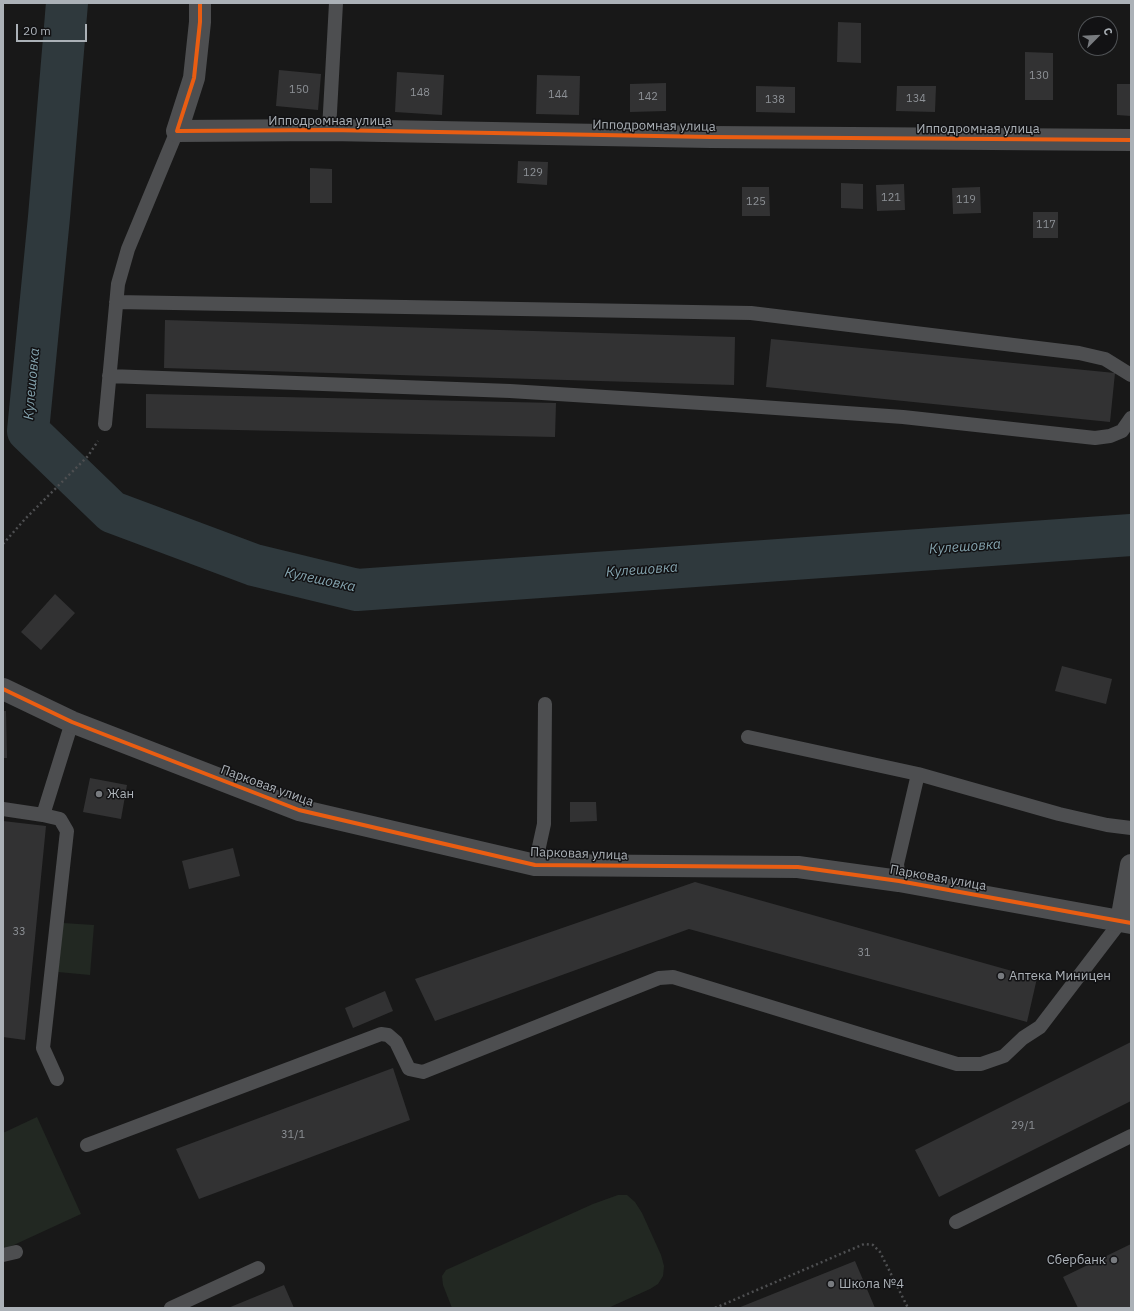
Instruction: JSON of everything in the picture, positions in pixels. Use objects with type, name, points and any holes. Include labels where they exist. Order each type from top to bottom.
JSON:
[{"type":"street","points":[[177,131],[194,78],[200,22],[200,3]]},
{"type":"street","name":"Ипподромная улица","points":[[177,131],[330,130],[711,137],[1131,140]]},
{"type":"street","points":[[3,674],[8,691]]},
{"type":"street","name":"Парковая улица","points":[[8,691],[72,722],[299,810],[535,865],[798,867],[899,881],[1126,922]]},
{"type":"street","points":[[1126,922],[1131,865]]},
{"type":"lane","points":[[330,130],[336,3]]},
{"type":"lane","points":[[105,424],[118,284],[128,249],[177,131]]},
{"type":"lane","points":[[116,302],[751,313],[1079,353],[1105,359],[1131,375]]},
{"type":"lane","points":[[109,376],[510,391],[733,405],[903,417],[1095,438],[1110,436],[1122,431],[1131,418]]},
{"type":"lane","points":[[535,865],[544,824],[545,704]]},
{"type":"lane","points":[[43,815],[72,722]]},
{"type":"lane","points":[[748,737],[918,774],[1059,814],[1107,825],[1131,828]]},
{"type":"lane","points":[[899,881],[897,864],[918,774]]},
{"type":"lane","points":[[3,809],[60,818],[67,831],[42,1048],[57,1079]]},
{"type":"lane","points":[[87,1145],[381,1034],[388,1035],[396,1042],[409,1069],[423,1072],[660,978],[673,977],[957,1064],[981,1064],[1004,1056],[1023,1038],[1040,1027],[1126,922]]},
{"type":"lane","points":[[956,1222],[1131,1136]]},
{"type":"lane","points":[[171,1308],[258,1268]]},
{"type":"path","points":[[3,544],[12,532],[88,456],[95,447]]},
{"type":"path","points":[[715,1308],[864,1244],[873,1245],[880,1252],[908,1308]]},
{"type":"shaded area","points":[[63,923],[94,925],[90,975],[58,972]]},
{"type":"shaded area","points":[[37,1117],[81,1214],[5,1249],[3,1243],[3,1133]]},
{"type":"shaded area","points":[[618,1195],[627,1195],[635,1202],[642,1213],[661,1255],[664,1266],[663,1276],[658,1284],[608,1308],[452,1308],[443,1285],[442,1276],[446,1270],[593,1204]]},
{"type":"building","points":[[838,22],[861,23],[861,63],[837,62]]},
{"type":"building","points":[[1025,52],[1053,53],[1053,100],[1025,100]]},
{"type":"building","points":[[279,70],[321,74],[318,110],[276,106]]},
{"type":"building","points":[[397,72],[444,75],[442,115],[395,112]]},
{"type":"building","points":[[537,75],[580,76],[579,115],[536,114]]},
{"type":"building","points":[[666,83],[666,111],[630,112],[630,84]]},
{"type":"building","points":[[1117,84],[1131,84],[1131,116],[1117,115]]},
{"type":"building","points":[[756,86],[795,87],[795,113],[756,112]]},
{"type":"building","points":[[897,86],[936,86],[935,112],[896,111]]},
{"type":"building","points":[[518,161],[548,162],[547,185],[517,183]]},
{"type":"building","points":[[310,168],[332,169],[332,203],[310,203]]},
{"type":"building","points":[[841,183],[863,184],[863,209],[841,208]]},
{"type":"building","points":[[904,184],[905,210],[877,211],[876,185]]},
{"type":"building","points":[[742,187],[769,187],[770,216],[742,216]]},
{"type":"building","points":[[980,187],[981,213],[953,214],[952,188]]},
{"type":"building","points":[[1033,212],[1058,212],[1058,238],[1033,238]]},
{"type":"building","points":[[165,320],[735,337],[734,385],[164,368]]},
{"type":"building","points":[[771,339],[1115,373],[1110,422],[766,387]]},
{"type":"building","points":[[146,394],[556,403],[555,437],[146,428]]},
{"type":"building","points":[[55,594],[75,613],[41,650],[21,632]]},
{"type":"building","points":[[1062,666],[1112,679],[1106,704],[1055,691]]},
{"type":"building","points":[[3,711],[6,711],[7,758],[3,758]]},
{"type":"building","points":[[90,778],[127,785],[121,819],[83,812]]},
{"type":"building","points":[[570,802],[596,802],[597,821],[570,822]]},
{"type":"building","points":[[3,821],[46,826],[25,1040],[3,1037]]},
{"type":"building","points":[[233,848],[240,876],[189,889],[182,861]]},
{"type":"building","points":[[695,882],[1037,978],[1027,1022],[689,929],[435,1021],[415,979]]},
{"type":"building","points":[[385,991],[393,1011],[353,1028],[345,1008]]},
{"type":"building","points":[[1131,1042],[1131,1101],[939,1197],[915,1150]]},
{"type":"building","points":[[393,1068],[410,1120],[199,1199],[176,1149]]},
{"type":"building","name":"Сбербанк","points":[[1131,1244],[1131,1308],[1078,1308],[1063,1277]]},
{"type":"building","name":"Школа №4","points":[[855,1261],[875,1308],[738,1308]]},
{"type":"building","points":[[284,1285],[294,1308],[228,1308]]},
{"type":"waterway","name":"Кулешовка","points":[[67,3],[49,217],[28,431],[112,512],[254,565],[357,590],[1131,535]]},
{"type":"cycle path","points":[[200,3],[200,22],[194,78],[177,131],[329,130],[711,137],[1131,140]]},
{"type":"cycle path","points":[[3,689],[72,722],[299,810],[535,865],[798,867],[899,881],[1131,923]]},
{"type":"place","name":"Жан","points":[[99,794]]},
{"type":"place","name":"Аптека Миницен","points":[[1001,976]]},
{"type":"place","name":"Сбербанк","points":[[1114,1260]]},
{"type":"place","name":"Школа №4","points":[[831,1284]]}]
